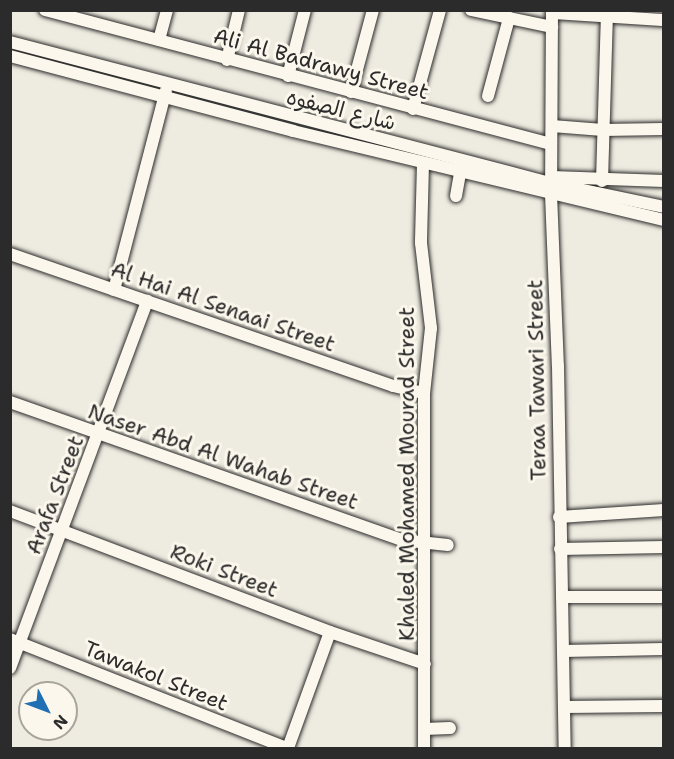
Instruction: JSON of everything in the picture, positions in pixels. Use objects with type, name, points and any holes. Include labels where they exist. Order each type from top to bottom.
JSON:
[{"type":"street","name":"Ali Al Badrawy Street","points":[[45,10],[551,144]]},
{"type":"street","points":[[96,24],[100,10]]},
{"type":"street","points":[[159,40],[167,10]]},
{"type":"street","points":[[227,60],[239,10]]},
{"type":"street","points":[[288,76],[304,10]]},
{"type":"street","points":[[351,92],[373,10]]},
{"type":"street","points":[[413,109],[440,10]]},
{"type":"street","points":[[471,10],[552,27]]},
{"type":"street","points":[[552,12],[663,20]]},
{"type":"street","name":"Teraa Tawari Street","points":[[552,12],[550,185],[558,366],[565,748]]},
{"type":"street","points":[[602,181],[607,16]]},
{"type":"street","points":[[488,96],[509,18]]},
{"type":"street","name":"شارع الصفوه","points":[[10,42],[166,90],[423,164],[460,173],[550,185],[663,220]]},
{"type":"street","name":"شارع الصفوه","points":[[10,56],[166,90],[550,185],[663,207]]},
{"type":"street","points":[[114,290],[166,90]]},
{"type":"street","points":[[552,126],[603,130],[663,129]]},
{"type":"street","name":"Khaled Mohamed Mourad Street","points":[[423,164],[421,243],[430,312],[437,344],[424,393],[424,748]]},
{"type":"street","points":[[456,196],[460,173]]},
{"type":"street","points":[[550,185],[602,181],[663,181]]},
{"type":"street","name":"Al Hai Al Senaai Street","points":[[10,254],[393,386],[424,393]]},
{"type":"street","name":"Arafa Street","points":[[10,668],[15,641],[62,531],[147,301]]},
{"type":"street","name":"Naser Abd Al Wahab Street","points":[[10,402],[401,540],[448,545]]},
{"type":"street","points":[[559,517],[663,510]]},
{"type":"street","name":"Roki Street","points":[[10,511],[330,632],[425,664]]},
{"type":"street","points":[[560,549],[663,547]]},
{"type":"street","points":[[562,597],[663,597]]},
{"type":"street","points":[[287,748],[330,632]]},
{"type":"street","name":"Tawakol Street","points":[[15,641],[287,748]]},
{"type":"street","points":[[563,651],[663,649]]},
{"type":"street","points":[[564,707],[663,706]]},
{"type":"street","points":[[424,729],[450,728]]}]
